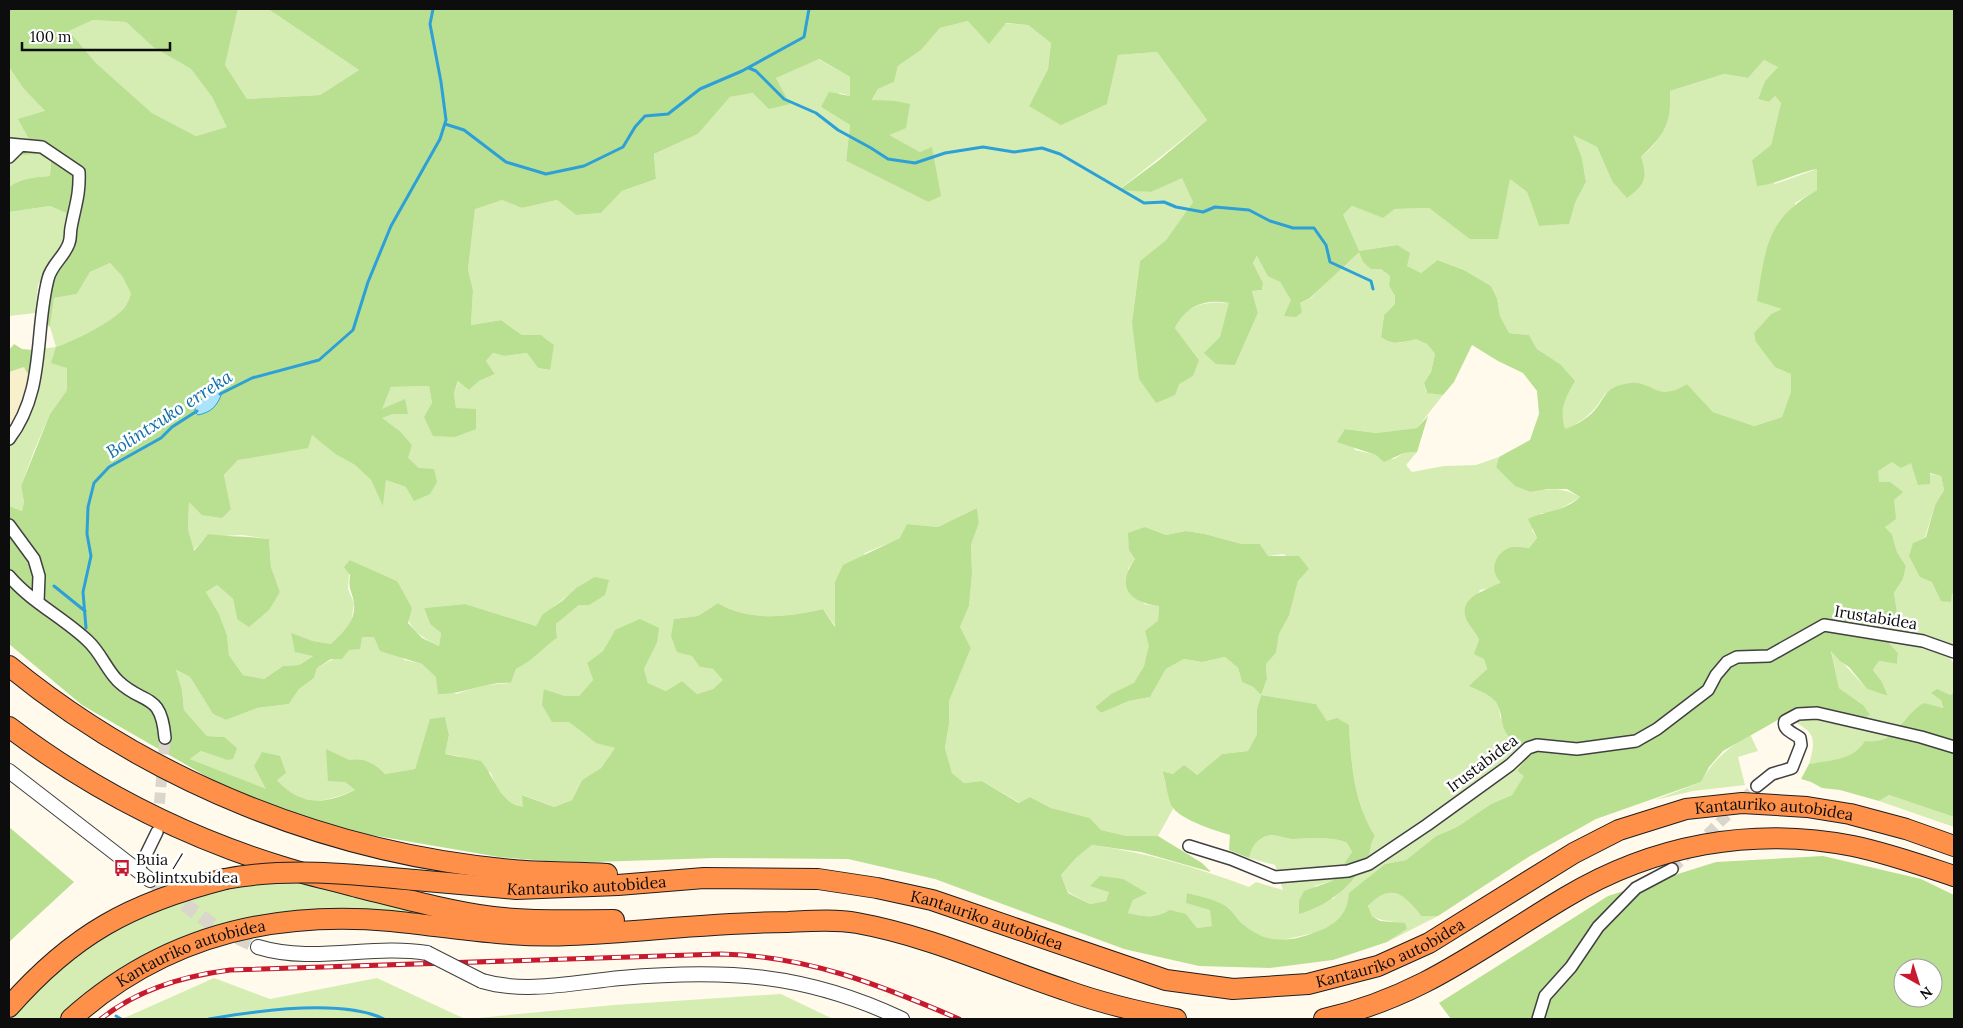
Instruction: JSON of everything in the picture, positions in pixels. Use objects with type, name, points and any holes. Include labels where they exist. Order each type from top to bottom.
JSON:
[{"type":"highway","points":[[9,666],[79,720],[154,764],[244,805],[329,835],[411,854],[513,870],[704,878]]},
{"type":"highway","points":[[9,727],[79,776],[131,805],[186,831],[284,868],[378,892],[494,917],[566,920],[637,919],[760,911],[809,914],[853,922]]},
{"type":"highway","name":"Kantauriko autobidea","points":[[9,1007],[30,983],[64,952],[102,926],[163,896],[225,879],[266,872],[303,872],[516,889],[618,885],[704,878],[818,879],[877,888],[932,900],[1166,980],[1233,989],[1308,984],[1378,966],[1429,943],[1574,853],[1612,834],[1686,809],[1742,803],[1807,807],[1850,814],[1906,829],[1954,846]]},
{"type":"highway","name":"Kantauriko autobidea","points":[[1324,1019],[1387,1001],[1421,986],[1460,965],[1582,888],[1628,866],[1668,851],[1715,841],[1765,837],[1814,840],[1896,857],[1954,876]]},
{"type":"highway","name":"Kantauriko autobidea","points":[[71,1019],[126,978],[180,948],[214,935],[296,919],[392,922],[489,932],[566,936],[756,922],[853,922],[943,945],[1065,991],[1136,1011],[1176,1019]]},
{"type":"street","points":[[9,157],[14,145],[42,147],[79,172],[80,191],[69,244],[48,276],[40,317],[41,337],[38,365],[30,400],[19,425],[9,439]]},
{"type":"street","points":[[9,525],[34,559],[38,576],[38,602]]},
{"type":"street","points":[[9,576],[38,602],[88,641],[102,657],[110,673],[118,681],[147,697],[156,705],[163,717],[165,738]]},
{"type":"street","name":"Irustabidea","points":[[1189,846],[1231,859],[1275,877],[1348,871],[1369,864],[1510,765],[1528,748],[1537,745],[1578,749],[1636,741],[1657,729],[1702,696],[1727,662],[1736,657],[1769,656],[1824,625],[1924,641],[1954,652]]},
{"type":"street","points":[[1757,786],[1772,774],[1792,768],[1801,745],[1800,738],[1786,729],[1784,724],[1785,721],[1798,714],[1817,713],[1844,718],[1921,736],[1954,747]]},
{"type":"street","points":[[9,771],[150,880]]},
{"type":"street","points":[[138,871],[157,832]]},
{"type":"street","points":[[1538,1019],[1545,996],[1571,966],[1598,927],[1636,888],[1672,869]]},
{"type":"street","points":[[258,947],[295,954],[398,950],[427,954],[482,981],[496,985],[526,987],[687,973],[762,976],[827,990],[854,998],[902,1019]]},
{"type":"shaded area","points":[[24,367],[30,380],[25,400],[9,429],[9,372]]},
{"type":"green space","points":[[9,9],[238,9],[225,65],[247,99],[320,95],[359,70],[268,9],[1954,9],[1954,592],[1951,602],[1941,601],[1932,582],[1920,577],[1909,556],[1913,543],[1926,537],[1935,505],[1944,490],[1941,476],[1930,473],[1930,484],[1918,485],[1911,463],[1901,468],[1892,462],[1878,471],[1879,482],[1890,482],[1903,492],[1894,500],[1896,519],[1885,527],[1892,534],[1897,552],[1906,566],[1903,579],[1894,593],[1897,612],[1883,626],[1889,643],[1898,653],[1897,664],[1879,661],[1873,670],[1882,682],[1888,696],[1867,689],[1849,667],[1831,651],[1839,688],[1863,705],[1870,715],[1862,719],[1797,709],[1723,751],[1709,767],[1701,782],[1596,819],[1530,856],[1438,916],[1421,916],[1403,897],[1397,894],[1383,894],[1368,906],[1372,916],[1380,921],[1405,923],[1407,929],[1387,942],[1333,960],[1270,968],[1199,966],[1124,949],[935,879],[848,859],[714,858],[595,862],[546,861],[499,857],[348,831],[269,806],[218,783],[82,705],[9,644],[9,506],[22,511],[24,502],[21,486],[50,414],[67,390],[67,368],[51,363],[56,347],[82,336],[111,319],[125,307],[131,294],[122,276],[110,263],[90,272],[77,294],[54,298],[50,327],[35,313],[43,270],[64,242],[66,213],[50,206],[9,212],[9,187],[23,180],[50,176],[51,161],[38,154],[21,155],[29,139],[18,119],[45,111],[23,88],[9,67]],"holes":[[[93,20],[126,22],[153,47],[191,69],[212,97],[227,127],[196,136],[152,113],[96,63],[69,31]],[[968,21],[989,44],[1006,23],[1028,25],[1051,43],[1048,69],[1029,106],[1061,125],[1107,104],[1118,55],[1157,52],[1207,120],[1158,161],[1119,190],[1151,192],[1182,178],[1193,202],[1166,240],[1140,261],[1132,322],[1139,379],[1156,403],[1175,395],[1179,384],[1193,376],[1199,360],[1175,328],[1185,314],[1198,305],[1212,302],[1229,303],[1220,337],[1204,353],[1216,364],[1235,365],[1258,313],[1252,291],[1262,290],[1263,283],[1253,263],[1257,256],[1268,276],[1280,282],[1291,300],[1284,316],[1296,317],[1302,312],[1300,303],[1310,298],[1359,252],[1363,262],[1371,269],[1381,269],[1390,276],[1389,286],[1395,296],[1395,304],[1384,315],[1381,337],[1390,342],[1416,339],[1427,344],[1435,354],[1431,372],[1424,383],[1427,393],[1443,395],[1454,382],[1472,345],[1498,361],[1523,373],[1537,391],[1539,414],[1530,440],[1499,457],[1496,467],[1515,486],[1531,492],[1548,489],[1567,489],[1580,497],[1560,509],[1528,519],[1537,538],[1529,548],[1511,547],[1500,554],[1494,568],[1497,578],[1501,582],[1469,600],[1465,613],[1467,621],[1479,640],[1474,654],[1484,659],[1487,669],[1469,686],[1486,694],[1496,702],[1506,733],[1522,749],[1527,757],[1517,771],[1524,776],[1512,795],[1491,804],[1457,827],[1436,836],[1406,860],[1385,864],[1349,893],[1347,906],[1337,920],[1321,930],[1300,937],[1280,940],[1262,936],[1243,924],[1222,904],[1208,898],[1187,893],[1186,903],[1210,910],[1212,926],[1197,928],[1186,914],[1170,910],[1160,915],[1150,916],[1128,913],[1133,900],[1147,893],[1123,879],[1100,876],[1090,886],[1109,892],[1106,901],[1090,904],[1068,893],[1061,875],[1076,858],[1092,845],[1141,852],[1211,872],[1202,863],[1158,836],[1127,836],[1101,830],[1090,818],[1051,808],[1030,797],[1019,803],[982,781],[964,783],[952,773],[945,748],[949,724],[949,701],[971,648],[960,627],[969,606],[972,574],[971,545],[979,523],[977,508],[938,527],[907,524],[900,538],[843,565],[835,582],[835,627],[823,609],[783,616],[769,616],[743,613],[718,603],[698,616],[674,619],[671,636],[677,652],[692,656],[700,667],[713,669],[723,680],[713,689],[697,694],[682,681],[666,691],[648,683],[644,669],[657,643],[659,628],[640,619],[615,630],[603,651],[587,663],[593,680],[579,696],[565,696],[544,689],[542,705],[552,722],[569,722],[596,743],[615,748],[601,768],[582,780],[572,800],[554,807],[522,795],[523,807],[515,805],[498,789],[481,761],[445,754],[449,735],[445,717],[430,719],[415,769],[385,774],[368,762],[359,759],[349,760],[326,749],[328,781],[345,782],[355,790],[323,800],[304,799],[286,789],[277,780],[286,773],[280,756],[262,752],[254,766],[266,789],[190,759],[201,751],[227,760],[233,759],[237,748],[224,737],[207,736],[184,710],[182,690],[176,670],[190,677],[213,714],[226,720],[257,708],[289,704],[299,689],[314,678],[317,668],[331,659],[342,659],[349,650],[360,649],[362,637],[374,637],[380,651],[422,664],[436,677],[438,694],[448,694],[492,684],[511,683],[516,669],[528,662],[557,638],[556,624],[579,605],[589,605],[605,595],[609,580],[595,577],[576,588],[562,601],[543,614],[536,626],[465,604],[424,608],[430,624],[441,633],[439,646],[422,638],[408,623],[412,608],[397,581],[350,560],[344,567],[350,575],[350,587],[354,603],[353,616],[348,626],[331,644],[313,641],[291,633],[295,652],[313,656],[299,665],[283,666],[264,679],[243,675],[229,655],[227,635],[219,614],[206,592],[217,585],[233,599],[237,619],[249,627],[269,610],[280,592],[271,567],[269,539],[208,534],[194,551],[188,529],[189,502],[202,515],[222,518],[231,509],[224,475],[238,460],[308,448],[312,435],[335,454],[355,465],[371,480],[383,506],[386,480],[406,487],[414,501],[430,494],[437,482],[434,469],[419,468],[408,458],[412,445],[401,432],[382,418],[393,414],[408,414],[405,399],[382,409],[391,387],[429,386],[432,403],[424,417],[433,436],[455,437],[476,429],[476,409],[456,408],[454,393],[458,381],[469,390],[479,381],[495,374],[486,361],[493,353],[504,356],[527,353],[538,368],[550,370],[554,345],[541,335],[522,335],[501,320],[471,325],[473,290],[468,270],[475,209],[502,200],[522,208],[557,200],[576,215],[601,213],[622,191],[656,179],[654,154],[698,134],[730,97],[753,93],[769,109],[790,104],[776,78],[819,59],[850,77],[850,96],[829,92],[821,107],[850,125],[846,161],[928,202],[941,196],[932,147],[920,152],[889,135],[906,128],[910,104],[872,100],[878,89],[894,82],[898,66],[921,50],[940,28]],[[1764,60],[1778,67],[1765,81],[1758,99],[1769,102],[1775,96],[1781,103],[1771,145],[1752,160],[1757,186],[1817,169],[1817,190],[1787,212],[1771,236],[1766,250],[1757,301],[1782,309],[1771,314],[1754,333],[1756,342],[1775,367],[1791,374],[1791,392],[1782,417],[1754,426],[1713,412],[1687,384],[1667,392],[1635,383],[1613,388],[1591,414],[1565,429],[1563,422],[1564,404],[1575,381],[1560,364],[1537,349],[1529,335],[1509,333],[1500,316],[1497,298],[1491,286],[1464,270],[1438,260],[1421,273],[1407,266],[1410,253],[1397,245],[1359,251],[1343,215],[1352,206],[1383,218],[1395,209],[1429,208],[1470,239],[1498,239],[1510,179],[1527,192],[1539,226],[1569,224],[1575,203],[1586,182],[1582,158],[1573,135],[1597,147],[1612,181],[1627,198],[1638,189],[1643,180],[1644,171],[1641,157],[1656,142],[1665,128],[1670,112],[1670,91],[1724,74],[1748,78]]]},
{"type":"green space","points":[[238,9],[268,9],[359,70],[320,95],[247,99],[225,65]]},
{"type":"green space","points":[[93,20],[126,22],[153,47],[191,69],[212,97],[228,127],[196,136],[152,113],[96,63],[69,31]]},
{"type":"green space","points":[[968,21],[1028,25],[1051,43],[1048,69],[1029,106],[1107,104],[1118,55],[1157,52],[1207,120],[1120,189],[1151,192],[1182,177],[1193,202],[1166,240],[1140,261],[1132,322],[1179,383],[1199,360],[1175,328],[1185,314],[1197,306],[1212,303],[1230,303],[1220,337],[1235,365],[1258,313],[1252,291],[1262,290],[1263,283],[1253,263],[1258,255],[1268,275],[1280,282],[1292,300],[1300,303],[1311,298],[1341,267],[1343,215],[1352,206],[1383,218],[1395,209],[1429,208],[1470,238],[1510,179],[1527,192],[1539,226],[1568,224],[1575,203],[1586,182],[1582,158],[1572,134],[1597,147],[1612,181],[1655,144],[1667,121],[1670,107],[1670,91],[1724,74],[1748,78],[1764,60],[1779,66],[1765,81],[1758,99],[1769,102],[1775,96],[1781,103],[1771,145],[1752,160],[1775,184],[1817,169],[1817,190],[1795,203],[1783,309],[1771,314],[1754,333],[1756,340],[1764,351],[1791,374],[1792,392],[1782,417],[1754,426],[1713,412],[1687,384],[1675,391],[1665,393],[1643,384],[1605,394],[1588,415],[1564,430],[1561,417],[1566,395],[1560,364],[1537,349],[1529,335],[1509,333],[1500,316],[1497,298],[1491,286],[1464,270],[1439,260],[1421,273],[1406,266],[1397,245],[1359,251],[1390,276],[1389,286],[1395,296],[1395,304],[1384,315],[1381,337],[1400,343],[1416,338],[1427,344],[1435,354],[1431,372],[1424,383],[1426,392],[1443,395],[1417,428],[1376,433],[1345,429],[1355,450],[1394,459],[1404,453],[1417,452],[1406,465],[1412,472],[1444,466],[1476,465],[1499,457],[1496,467],[1531,492],[1556,489],[1568,491],[1580,497],[1554,513],[1541,513],[1532,530],[1537,538],[1529,548],[1509,548],[1501,582],[1491,588],[1480,590],[1467,621],[1479,640],[1487,669],[1470,686],[1493,697],[1499,707],[1500,717],[1521,745],[1527,757],[1517,771],[1525,776],[1512,795],[1491,804],[1457,827],[1436,836],[1406,860],[1385,864],[1370,876],[1349,903],[1342,918],[1331,926],[1314,933],[1278,941],[1255,934],[1229,908],[1187,893],[1187,903],[1210,909],[1213,926],[1197,928],[1186,914],[1145,917],[1128,913],[1133,900],[1109,892],[1106,901],[1090,904],[1068,892],[1061,875],[1076,858],[1092,845],[1133,852],[1172,862],[1249,887],[1256,882],[1283,890],[1275,865],[1249,858],[1252,848],[1256,843],[1264,837],[1272,835],[1290,839],[1314,838],[1347,843],[1352,852],[1332,881],[1314,886],[1333,899],[1359,873],[1375,836],[1362,810],[1358,796],[1351,754],[1349,725],[1327,721],[1316,704],[1261,695],[1257,709],[1257,734],[1248,751],[1222,754],[1197,775],[1173,774],[1162,771],[1173,809],[1158,836],[1127,836],[1101,830],[1090,818],[1051,808],[1030,797],[1020,803],[982,781],[964,783],[952,773],[945,748],[949,724],[949,701],[971,648],[960,627],[969,606],[972,574],[971,545],[979,523],[977,508],[938,527],[907,524],[901,538],[865,553],[837,606],[836,627],[823,609],[783,616],[769,616],[743,613],[718,603],[698,616],[674,619],[700,667],[713,669],[724,680],[713,689],[697,694],[682,681],[666,691],[648,683],[644,669],[657,643],[615,630],[603,651],[587,663],[593,680],[579,696],[565,696],[544,689],[574,726],[592,739],[615,748],[601,768],[582,780],[572,800],[554,807],[523,795],[523,808],[511,802],[503,795],[491,773],[459,756],[445,754],[449,735],[445,717],[430,720],[415,769],[385,774],[368,762],[359,759],[349,760],[345,782],[355,790],[323,800],[304,799],[286,789],[277,780],[262,778],[267,790],[190,759],[201,751],[227,760],[224,737],[207,736],[184,710],[182,690],[175,670],[190,677],[213,714],[226,720],[257,708],[289,704],[299,689],[314,678],[317,668],[349,650],[362,637],[374,636],[405,660],[422,664],[456,694],[485,685],[511,683],[516,669],[528,662],[557,638],[556,624],[579,605],[589,605],[576,588],[549,611],[536,626],[465,604],[424,608],[430,624],[441,633],[439,646],[419,634],[408,620],[397,581],[350,560],[348,589],[354,603],[351,625],[331,644],[291,634],[314,655],[299,665],[283,666],[264,679],[243,675],[229,655],[227,635],[219,614],[206,592],[217,585],[233,599],[237,619],[280,592],[271,567],[269,539],[242,535],[222,536],[208,534],[193,551],[188,529],[189,501],[231,509],[224,475],[238,460],[271,453],[312,435],[335,454],[355,465],[371,480],[383,505],[386,480],[406,487],[419,468],[407,458],[412,445],[401,432],[381,418],[393,414],[381,409],[391,387],[429,386],[432,403],[456,408],[454,393],[459,380],[469,390],[479,381],[495,374],[486,361],[493,353],[504,356],[527,353],[538,368],[549,370],[554,345],[541,335],[522,335],[501,320],[471,325],[473,290],[468,270],[475,208],[502,200],[522,208],[557,200],[576,215],[601,213],[622,191],[656,179],[654,154],[698,134],[730,97],[753,93],[790,104],[776,78],[818,59],[850,77],[850,96],[840,93],[821,107],[850,125],[846,161],[928,202],[936,172],[932,148],[920,152],[888,135],[895,101],[872,101],[878,89],[894,82],[898,66],[921,50],[940,28]],"holes":[[[1145,527],[1166,535],[1186,531],[1242,544],[1260,544],[1268,556],[1283,554],[1309,569],[1298,581],[1289,616],[1279,634],[1276,653],[1266,664],[1267,679],[1261,695],[1253,687],[1242,682],[1238,668],[1225,657],[1202,662],[1184,659],[1166,669],[1150,697],[1129,701],[1101,713],[1095,707],[1111,694],[1134,684],[1144,666],[1158,621],[1159,606],[1144,604],[1128,569],[1135,559]]]},
{"type":"green space","points":[[9,67],[23,88],[45,111],[38,154],[51,160],[50,176],[23,180],[9,187]]},
{"type":"green space","points":[[50,206],[66,213],[64,242],[38,285],[35,313],[9,316],[9,212]]},
{"type":"green space","points":[[110,263],[122,276],[131,294],[126,305],[102,325],[56,347],[50,327],[54,298],[77,294],[90,272]]},
{"type":"green space","points":[[14,344],[22,349],[33,350],[30,370],[27,373],[24,367],[9,372],[9,350]]},
{"type":"green space","points":[[56,347],[67,368],[67,390],[50,414],[34,451],[21,486],[24,502],[22,511],[9,506],[9,429],[25,400],[30,380],[27,373],[30,370],[33,350]]},
{"type":"green space","points":[[1428,416],[1417,452],[1404,453],[1384,462],[1376,455],[1337,442],[1345,429],[1376,433],[1417,428]]},
{"type":"green space","points":[[1892,462],[1911,463],[1915,471],[1941,476],[1944,490],[1935,505],[1925,537],[1913,543],[1932,581],[1952,593],[1954,592],[1954,653],[1950,658],[1954,664],[1954,692],[1941,700],[1943,709],[1906,719],[1893,735],[1841,760],[1809,764],[1813,745],[1812,738],[1806,729],[1785,715],[1863,705],[1839,688],[1831,650],[1867,689],[1888,696],[1882,682],[1873,670],[1879,661],[1897,664],[1898,653],[1889,643],[1883,626],[1897,612],[1894,593],[1903,579],[1906,566],[1897,552],[1892,534],[1885,527],[1877,471]]},
{"type":"green space","points":[[1145,527],[1166,535],[1186,531],[1242,544],[1260,544],[1268,556],[1299,556],[1309,569],[1298,581],[1289,616],[1279,634],[1276,653],[1266,664],[1267,679],[1261,695],[1253,687],[1242,682],[1238,668],[1225,657],[1202,662],[1184,659],[1166,669],[1150,697],[1129,701],[1101,713],[1095,707],[1111,694],[1134,683],[1144,666],[1149,646],[1145,631],[1158,621],[1159,606],[1140,601],[1128,591],[1126,585],[1126,577],[1135,559],[1129,550],[1128,533]]},
{"type":"green space","points":[[1937,689],[1950,695],[1954,692],[1954,817],[1889,795],[1879,801],[1840,790],[1822,788],[1801,779],[1809,764],[1848,756],[1860,748],[1865,741],[1885,739],[1924,703],[1943,708],[1941,700],[1931,693]]},
{"type":"green space","points":[[1261,695],[1316,704],[1327,721],[1337,718],[1349,725],[1351,754],[1358,797],[1362,810],[1375,836],[1368,858],[1356,877],[1330,900],[1299,914],[1299,901],[1304,891],[1332,881],[1352,852],[1347,843],[1328,839],[1290,839],[1275,835],[1268,836],[1256,843],[1252,848],[1249,858],[1229,850],[1230,835],[1192,821],[1173,808],[1162,771],[1173,774],[1184,765],[1197,775],[1222,754],[1248,751],[1257,734],[1257,709]]},
{"type":"green space","points":[[1750,734],[1758,751],[1738,757],[1745,785],[1693,791],[1655,800],[1701,782],[1722,755]]},
{"type":"green space","points":[[1889,795],[1954,817],[1954,827],[1879,801]]},
{"type":"green space","points":[[9,827],[74,882],[9,942]]},
{"type":"green space","points":[[1823,856],[1921,879],[1954,895],[1954,1019],[1451,1019],[1439,1003],[1608,896],[1716,862]]},
{"type":"green space","points":[[307,880],[465,923],[229,926],[63,1019],[9,1019],[32,991],[80,948],[141,914],[228,886]]},
{"type":"green space","points":[[1390,892],[1406,897],[1421,916],[1438,916],[1387,942],[1407,929],[1397,923],[1372,916],[1368,906],[1377,896]]},
{"type":"green space","points":[[214,978],[270,999],[377,978],[465,1019],[122,1019]]},
{"type":"green space","points":[[781,994],[833,1019],[467,1019],[614,1005]]},
{"type":"water","points":[[217,390],[222,393],[216,405],[207,412],[198,415],[195,412],[195,408],[199,401]]},
{"type":"waterway","name":"Bolintxuko erreka","points":[[220,394],[252,378],[319,360],[353,330],[368,282],[391,226],[440,139],[446,120],[430,24],[433,9]]},
{"type":"waterway","points":[[445,124],[464,130],[506,162],[546,174],[584,166],[623,147],[635,127],[645,116],[668,114],[700,89],[742,71],[804,37],[809,9]]},
{"type":"waterway","points":[[749,68],[756,71],[784,99],[816,113],[838,130],[888,159],[915,163],[945,153],[983,147],[1014,152],[1042,148],[1060,154],[1144,203],[1164,202],[1176,207],[1203,212],[1215,207],[1249,210],[1270,221],[1293,228],[1314,228],[1326,245],[1330,262],[1371,281],[1373,289]]},
{"type":"waterway","name":"Bolintxuko erreka","points":[[86,628],[83,592],[91,556],[87,534],[88,507],[94,483],[109,467],[161,438],[172,427],[197,411]]},
{"type":"waterway","points":[[54,586],[85,611]]},
{"type":"waterway","points":[[209,1019],[298,1008],[345,1009],[384,1019]]},
{"type":"waterway","name":"Bolintxuko erreka","points":[[116,1016],[121,1019]]},
{"type":"tunnel","points":[[158,820],[165,738]]},
{"type":"tunnel","points":[[1672,869],[1757,786]]},
{"type":"tunnel","points":[[150,880],[216,927],[258,947]]},
{"type":"railway","points":[[101,1019],[146,992],[179,980],[230,970],[721,954],[753,956],[814,966],[872,984],[959,1019]]},
{"type":"place","name":"Buia / Bolintxubidea","points":[[122,868]]}]
